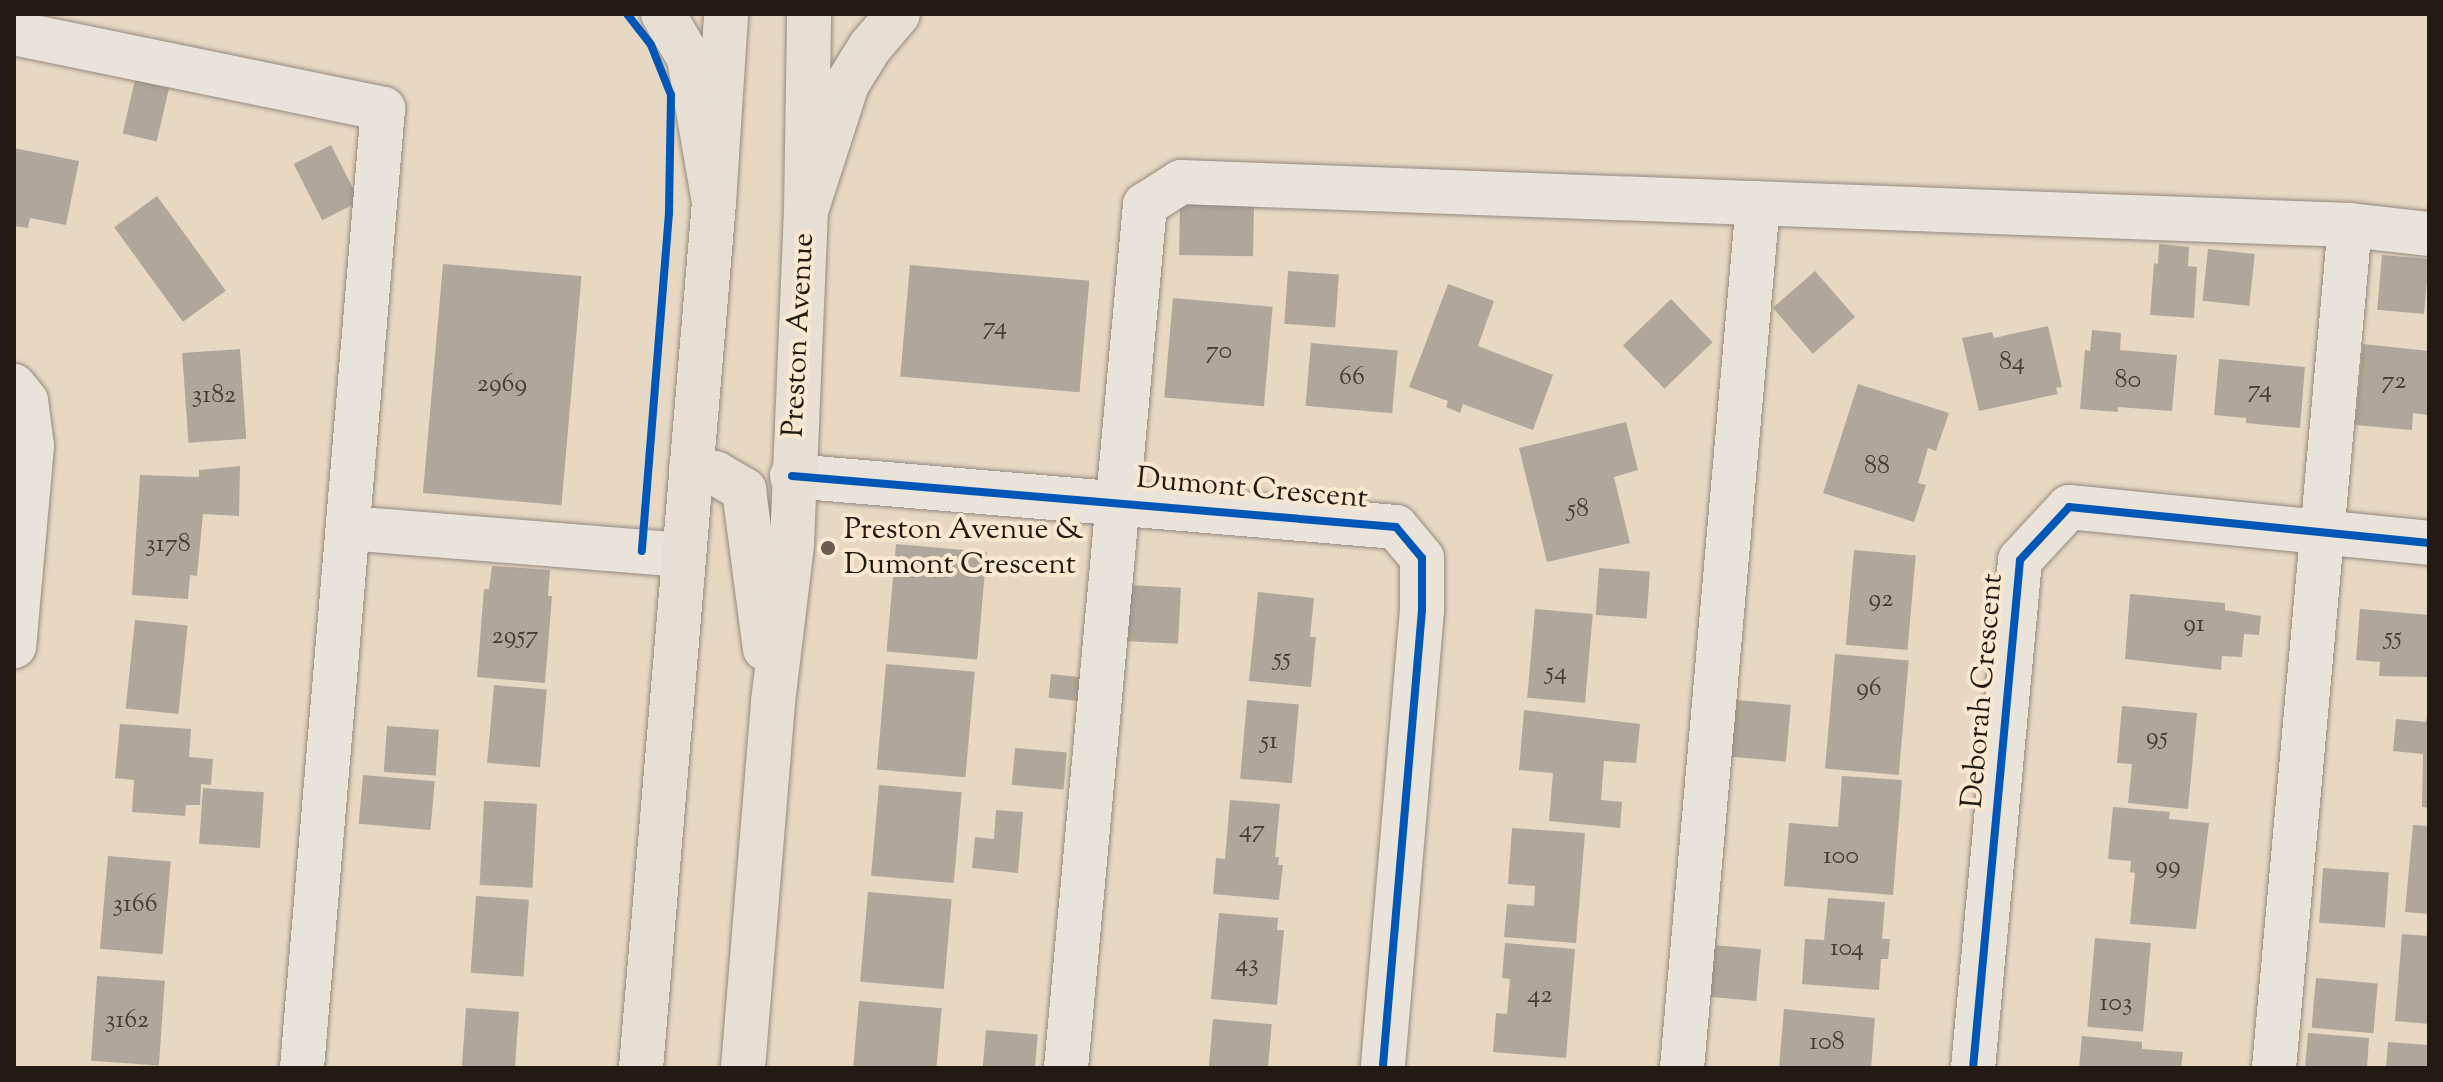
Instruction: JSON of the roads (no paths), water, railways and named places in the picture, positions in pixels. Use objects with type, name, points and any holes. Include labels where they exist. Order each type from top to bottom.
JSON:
[{"type":"main road","points":[[663,14],[689,58],[714,202]]},
{"type":"main road","points":[[641,1068],[714,202],[726,14]]},
{"type":"main road","name":"Preston Avenue","points":[[743,1068],[773,702],[792,544],[792,476],[806,211],[809,14]]},
{"type":"main road","points":[[806,211],[847,84],[870,47],[898,14]]},
{"type":"main road","name":"Preston Avenue","points":[[691,468],[715,473],[744,490],[750,556],[773,702]]},
{"type":"street","points":[[14,33],[383,109],[302,1068]]},
{"type":"street","points":[[1066,1068],[1115,501],[1145,205],[1181,182],[2350,225],[2429,234]]},
{"type":"street","points":[[1682,1068],[1758,203]]},
{"type":"street","points":[[2274,1068],[2350,225]]},
{"type":"street","points":[[14,386],[26,401],[32,446],[14,646]]},
{"type":"street","name":"Dumont Crescent","points":[[792,476],[1396,527],[1422,558],[1421,625],[1383,1068]]},
{"type":"street","name":"Deborah Crescent","points":[[1973,1068],[2020,560],[2069,507],[2429,543]]},
{"type":"street","points":[[348,528],[683,555]]},
{"type":"place","name":"Preston Avenue & Dumont Crescent","points":[[828,548]]}]
